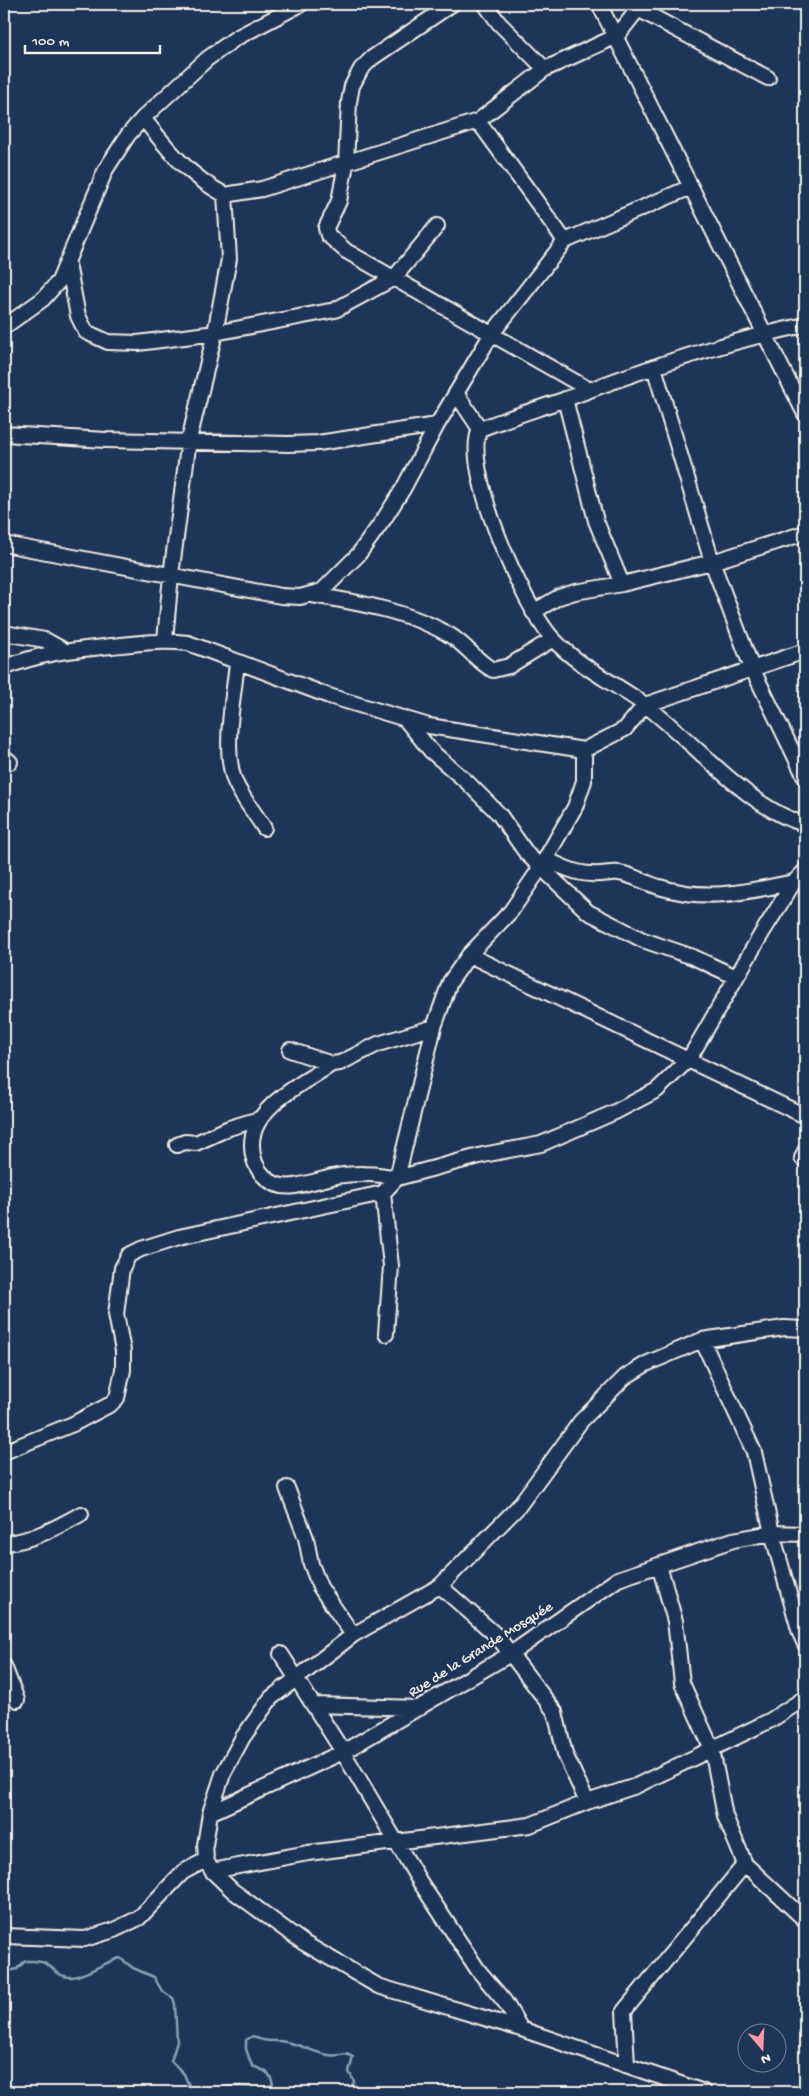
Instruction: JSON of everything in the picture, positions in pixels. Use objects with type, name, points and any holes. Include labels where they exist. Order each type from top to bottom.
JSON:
[{"type":"street","points":[[4,327],[43,299],[60,281],[106,169],[116,152],[143,118],[168,92],[229,43],[301,4]]},
{"type":"street","points":[[452,4],[372,58],[361,69],[352,86],[349,102],[346,164],[339,202],[326,224],[328,235],[346,250],[491,336],[588,389]]},
{"type":"street","points":[[485,4],[499,23],[545,69]]},
{"type":"street","points":[[599,4],[617,36],[805,414]]},
{"type":"street","points":[[143,118],[165,147],[200,181],[225,195],[262,189],[346,164],[478,120],[545,69],[617,36],[640,7],[768,78]]},
{"type":"street","points":[[478,120],[565,241]]},
{"type":"street","points":[[312,595],[329,586],[358,555],[384,519],[437,425],[491,336],[565,241],[691,187]]},
{"type":"street","points":[[166,640],[171,575],[189,440],[215,333],[229,259],[225,195]]},
{"type":"street","points":[[68,264],[81,326],[96,338],[108,342],[138,343],[215,333],[334,310],[394,278],[438,226]]},
{"type":"street","points":[[805,325],[766,333],[588,389],[480,429],[476,438],[477,463],[494,520],[521,590],[533,612],[553,639],[584,665],[646,705],[767,809],[805,824]]},
{"type":"street","points":[[654,367],[712,562],[752,668],[805,777]]},
{"type":"street","points":[[456,393],[480,429]]},
{"type":"street","points":[[565,399],[596,521],[622,584]]},
{"type":"street","points":[[4,434],[106,440],[189,440],[288,444],[318,443],[437,425]]},
{"type":"street","points":[[533,612],[559,597],[575,592],[622,584],[712,562],[805,533]]},
{"type":"street","points":[[4,544],[281,596],[312,595],[356,602],[413,620],[449,635],[493,670],[509,666],[553,639]]},
{"type":"street","points":[[4,633],[44,640],[65,651]]},
{"type":"street","points":[[4,668],[38,656],[65,651],[166,640],[188,643],[329,696],[429,726],[584,750],[625,729],[646,705],[805,651]]},
{"type":"street","points":[[237,662],[229,743],[232,771],[235,782],[264,828]]},
{"type":"street","points":[[406,719],[431,751],[467,782],[499,814],[519,845],[543,863],[572,898],[608,924],[644,940],[693,957],[736,977]]},
{"type":"street","points":[[4,1452],[73,1424],[111,1404],[117,1398],[123,1370],[123,1351],[116,1314],[122,1268],[129,1255],[141,1249],[179,1237],[383,1193],[397,1178],[434,1027],[450,982],[469,956],[511,911],[543,863],[578,799],[584,781],[584,750]]},
{"type":"street","points":[[543,863],[590,874],[617,873],[636,877],[659,887],[696,895],[731,896],[794,882]]},
{"type":"street","points":[[434,1027],[378,1044],[340,1063],[332,1064],[279,1098],[259,1119],[252,1145],[258,1172],[281,1186],[293,1187],[334,1177],[387,1175],[397,1178],[483,1155],[541,1144],[615,1112],[657,1090],[689,1059],[794,882],[805,871]]},
{"type":"street","points":[[469,956],[689,1059],[805,1116]]},
{"type":"street","points":[[290,1050],[332,1064]]},
{"type":"street","points":[[178,1145],[185,1142],[196,1143],[230,1128],[259,1119]]},
{"type":"street","points":[[383,1193],[390,1266],[386,1334]]},
{"type":"street","points":[[704,2092],[521,2029],[378,1986],[304,1943],[233,1891],[209,1865],[205,1845],[210,1813],[223,1774],[243,1736],[271,1698],[353,1635],[440,1586],[518,1507],[581,1421],[625,1377],[646,1364],[702,1340],[784,1328],[805,1329]]},
{"type":"street","points":[[702,1340],[754,1452],[772,1533],[800,1633],[805,1644]]},
{"type":"street","points":[[287,1488],[306,1538],[311,1564],[320,1587],[353,1635]]},
{"type":"street","points":[[4,1543],[13,1543],[53,1529],[81,1514]]},
{"type":"street","name":"Rue de la Grande Mosquée","points":[[210,1813],[343,1752],[421,1708],[512,1653],[618,1579],[733,1540],[772,1533],[805,1534]]},
{"type":"street","points":[[659,1565],[675,1621],[682,1683],[712,1749],[725,1816],[745,1864],[805,1920]]},
{"type":"street","points":[[440,1586],[497,1636],[512,1653],[555,1712],[565,1754],[587,1802]]},
{"type":"street","points":[[281,1654],[343,1752],[396,1843],[478,1970],[505,2002],[521,2029]]},
{"type":"street","points":[[4,1666],[17,1700]]},
{"type":"street","points":[[4,1936],[85,1939],[114,1930],[139,1918],[183,1872],[209,1865],[530,1825],[587,1802],[636,1786],[771,1720],[805,1698]]},
{"type":"street","points":[[313,1704],[421,1708]]},
{"type":"street","points":[[627,2064],[624,2010],[745,1864]]},
{"type":"waterway","points":[[4,1972],[17,1969],[25,1961],[39,1961],[63,1976],[72,1977],[120,1958],[133,1968],[154,1977],[162,1991],[173,1998],[177,2042],[171,2061],[184,2074],[190,2088],[208,2089],[238,2086],[260,2088],[273,2085],[271,2077],[266,2072],[252,2066],[246,2049],[246,2040],[253,2036],[265,2040],[294,2044],[323,2054],[346,2054],[353,2057],[349,2072],[354,2081],[352,2086],[343,2092]]}]
